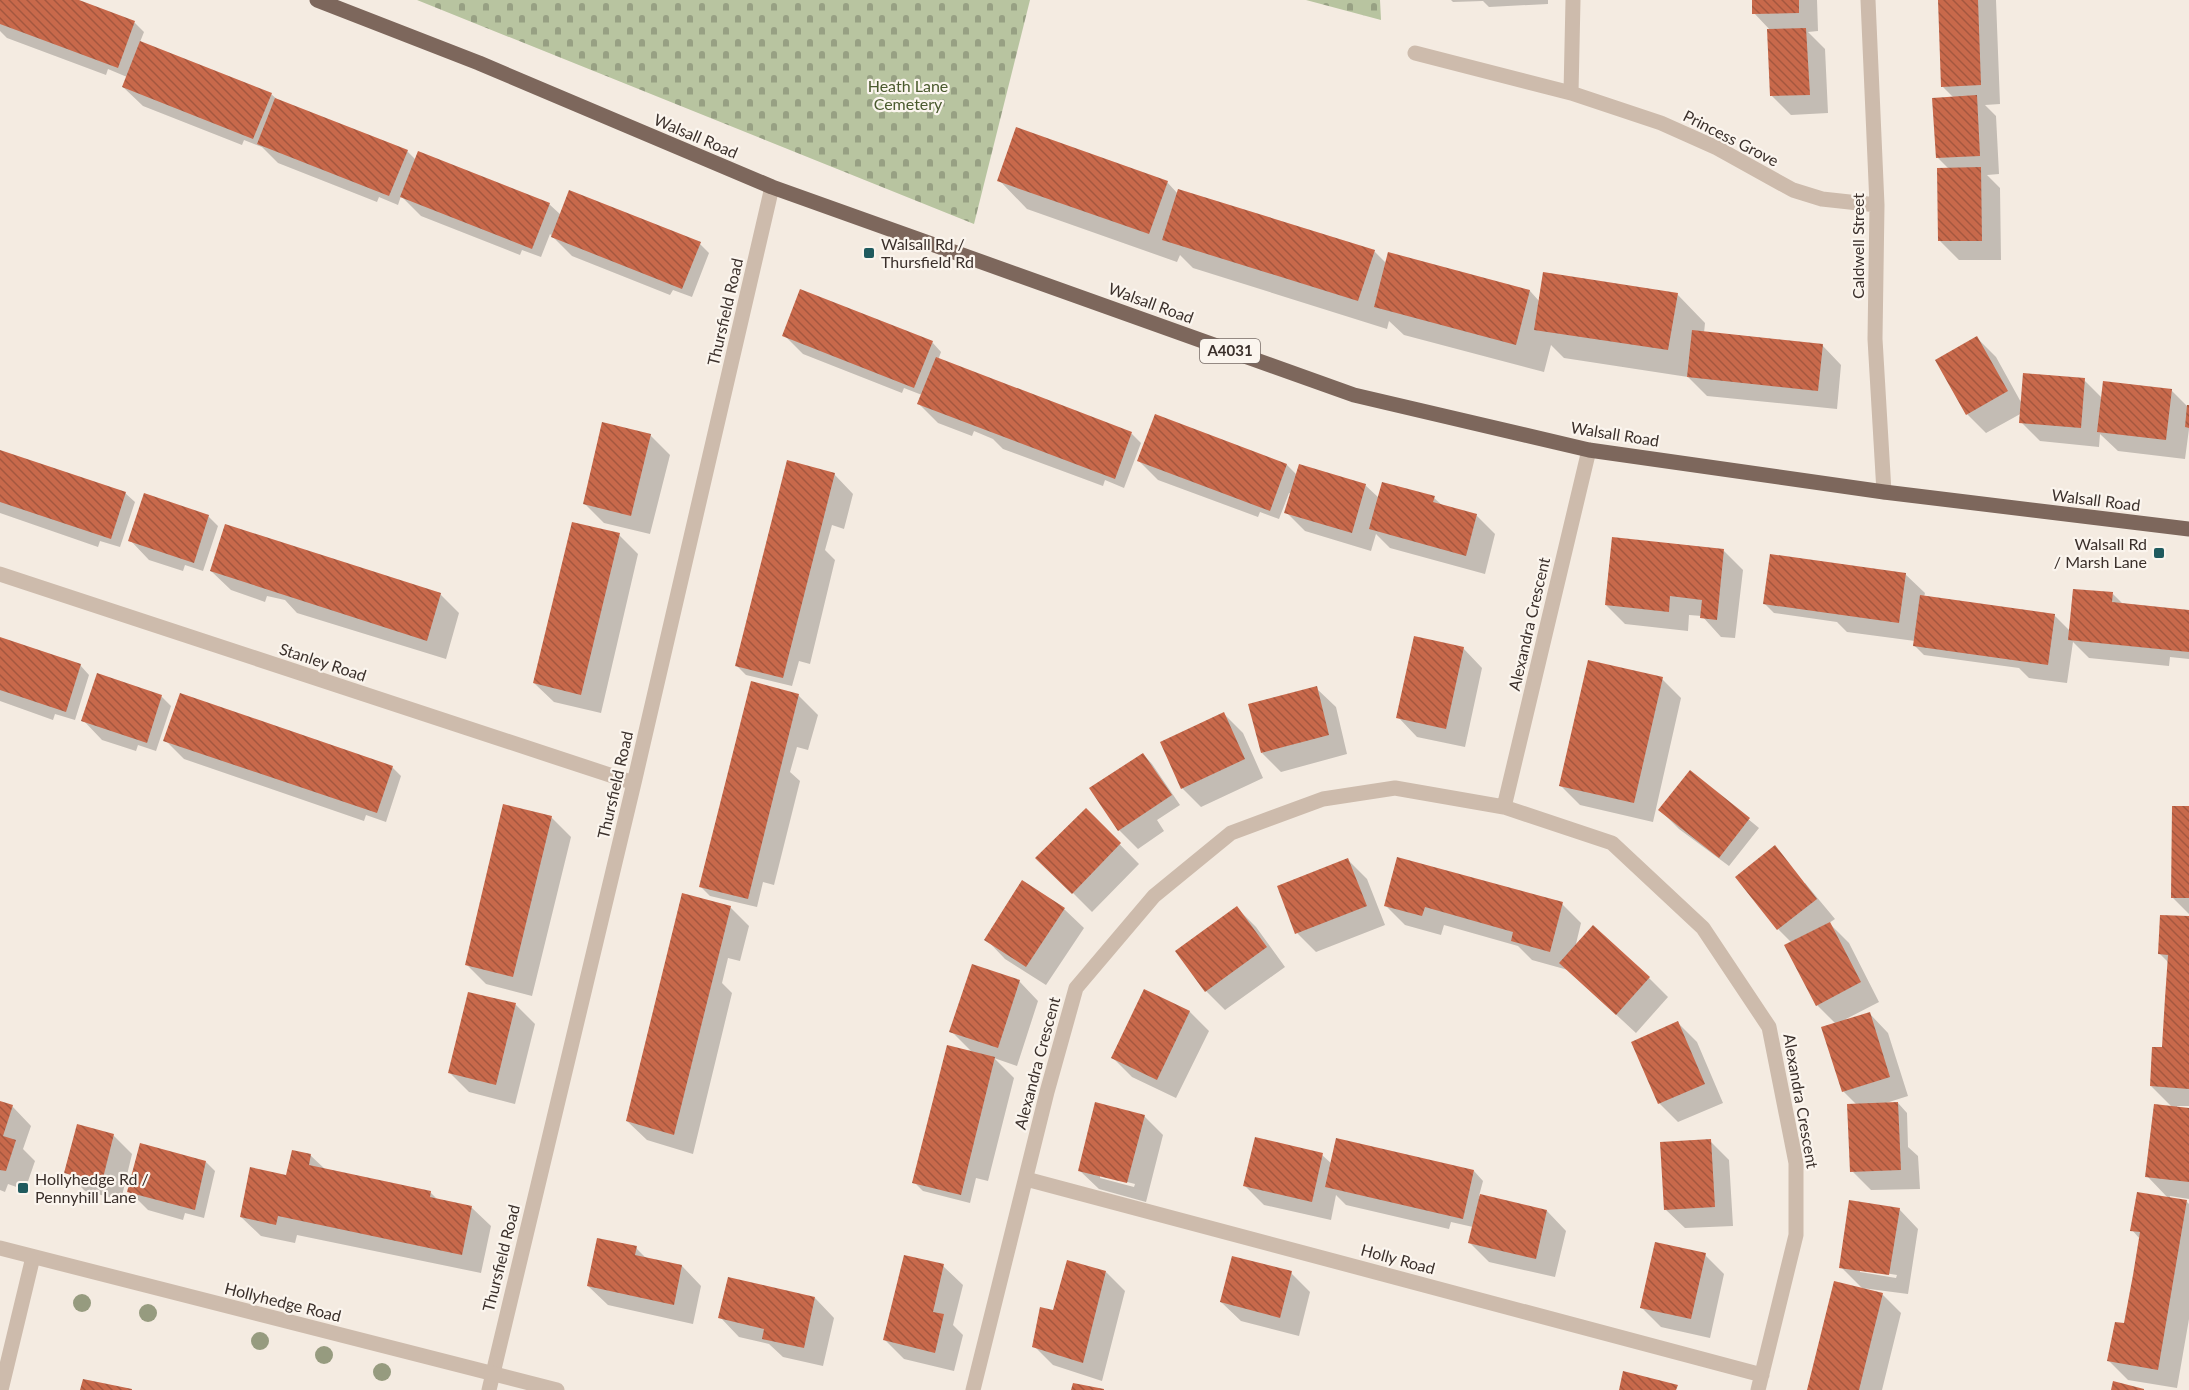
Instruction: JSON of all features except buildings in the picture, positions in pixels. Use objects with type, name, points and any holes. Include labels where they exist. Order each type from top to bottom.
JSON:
[{"type":"main road","name":"Walsall Road","points":[[317,0],[479,63],[772,188],[1354,395],[1589,450],[1884,492],[2189,529]]},
{"type":"street","points":[[1571,93],[1574,0]]},
{"type":"street","name":"Caldwell Street","points":[[1868,0],[1877,205],[1875,339],[1884,492]]},
{"type":"street","name":"Princess Grove","points":[[1415,53],[1571,93],[1661,123],[1717,148],[1793,190],[1822,199],[1877,205]]},
{"type":"street","name":"Thursfield Road","points":[[489,1390],[634,783],[772,188]]},
{"type":"street","name":"Alexandra Crescent","points":[[1504,807],[1589,450]]},
{"type":"street","name":"Stanley Road","points":[[0,574],[634,783]]},
{"type":"street","name":"Alexandra Crescent","points":[[973,1390],[1076,988],[1154,896],[1232,833],[1323,799],[1395,788],[1504,807],[1612,843],[1703,928],[1769,1027],[1796,1163],[1796,1235],[1758,1390]]},
{"type":"street","name":"Holly Road","points":[[1026,1179],[1762,1375]]},
{"type":"street","name":"Hollyhedge Road","points":[[0,1248],[557,1390]]},
{"type":"street","points":[[1,1390],[33,1257]]},
{"type":"green space","name":"Heath Lane Cemetery","points":[[417,0],[1030,0],[974,224]]},
{"type":"green space","points":[[1306,0],[1380,0],[1381,20]]},
{"type":"place","name":"Walsall Rd / Thursfield Rd","points":[[869,253]]},
{"type":"place","name":"Walsall Rd / Marsh Lane","points":[[2159,553]]},
{"type":"place","name":"Hollyhedge Rd / Pennyhill Lane","points":[[23,1188]]}]
